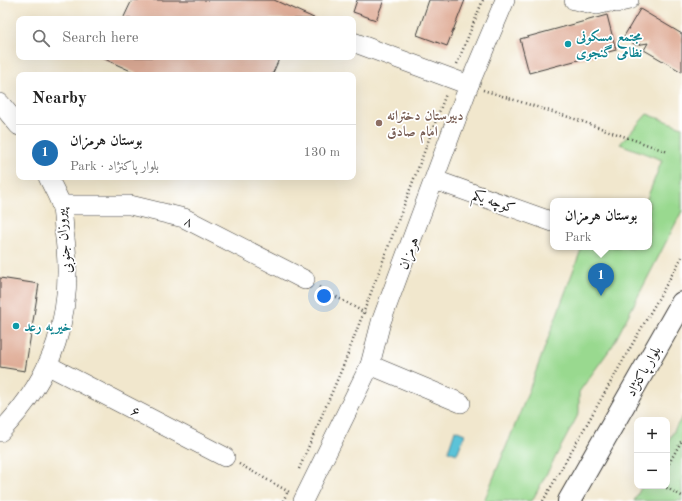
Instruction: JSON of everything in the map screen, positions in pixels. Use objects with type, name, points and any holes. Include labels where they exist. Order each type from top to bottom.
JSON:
[{"type":"main road","name":"بلوار پاکنژاد","points":[[569,501],[682,303]]},
{"type":"street","name":"هرمزان","points":[[298,497],[370,365],[381,322],[469,85],[505,0]]},
{"type":"street","points":[[574,0],[597,5],[608,1],[616,3],[629,0]]},
{"type":"street","points":[[356,43],[469,85]]},
{"type":"street","points":[[0,103],[16,122]]},
{"type":"street","name":"پیروزان جنوبی","points":[[0,432],[18,414],[34,392],[60,334],[68,267],[61,205],[49,180]]},
{"type":"street","name":"کوچه یکم","points":[[435,180],[550,221]]},
{"type":"street","name":"۸","points":[[61,205],[130,205],[184,218],[306,280]]},
{"type":"street","name":"۶","points":[[47,365],[225,457]]},
{"type":"street","points":[[370,365],[461,403]]},
{"type":"path","points":[[456,66],[483,0]]},
{"type":"path","points":[[469,85],[578,120],[668,152]]},
{"type":"path","name":"هرمزان","points":[[298,470],[344,364],[446,94]]},
{"type":"path","points":[[543,501],[682,257]]},
{"type":"path","points":[[306,280],[381,322]]},
{"type":"path","points":[[670,462],[682,440]]},
{"type":"path","points":[[225,457],[298,497]]},
{"type":"path","points":[[669,489],[682,496]]},
{"type":"path","points":[[283,501],[298,497]]},
{"type":"green space","points":[[647,114],[682,127],[682,211],[613,345],[579,392],[579,413],[532,501],[484,501],[526,398],[581,250],[652,250],[652,198],[647,198],[662,160],[620,144]]},
{"type":"green space","points":[[682,417],[682,501],[634,501],[640,489],[670,489],[670,438]]},
{"type":"water","points":[[455,430],[465,434],[457,454],[448,451]]},
{"type":"building","points":[[132,0],[274,0],[309,16],[124,16]]},
{"type":"building","points":[[357,0],[384,0],[376,20],[353,12]]},
{"type":"building","points":[[429,0],[465,0],[447,46],[417,35]]},
{"type":"building","name":"مجتمع مسکونی نظامی گنجوی","points":[[640,9],[682,34],[682,72],[644,50],[648,43],[636,45],[623,38]]},
{"type":"building","name":"مجتمع مسکونی نظامی گنجوی","points":[[607,15],[616,50],[529,73],[520,39]]},
{"type":"building","points":[[107,60],[279,60],[273,72],[133,72]]},
{"type":"building","name":"خیریه رعد","points":[[0,278],[39,284],[25,371],[0,367]]},
{"type":"place","name":"مجتمع مسکونی نظامی گنجوی","points":[[568,44]]},
{"type":"place","name":"دبیرستان دخترانه امام صادق","points":[[379,123]]},
{"type":"place","name":"بوستان هرمزان","points":[[601,296]]},
{"type":"place","name":"خیریه رعد","points":[[16,326]]}]
